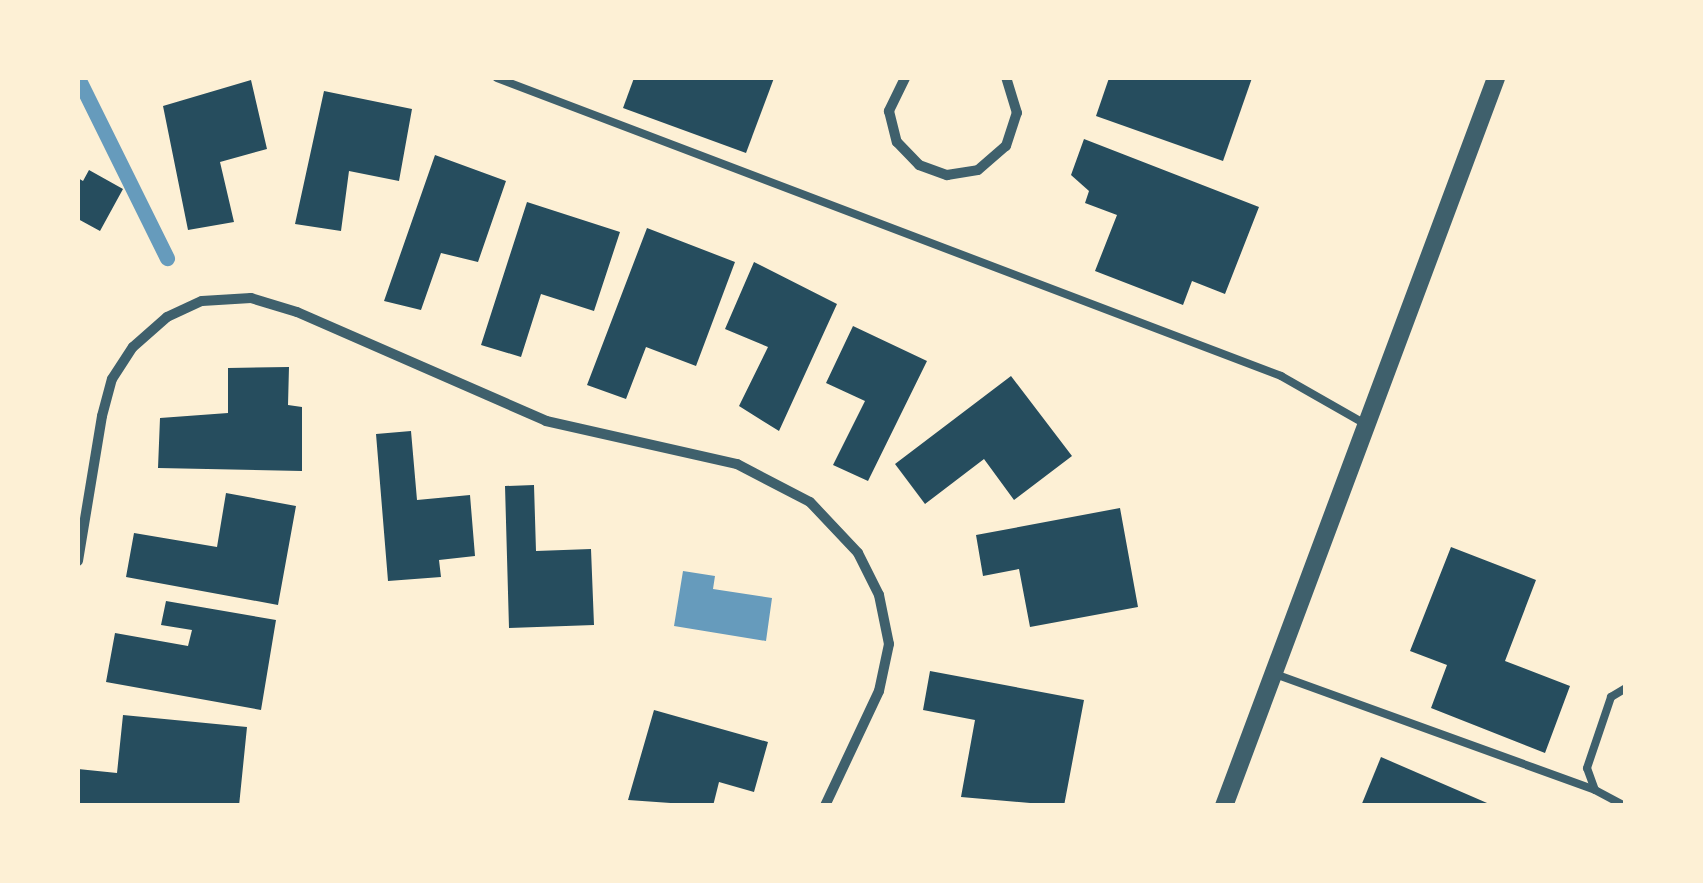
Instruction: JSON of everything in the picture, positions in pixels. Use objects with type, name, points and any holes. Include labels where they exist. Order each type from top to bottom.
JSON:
[{"type":"street","points":[[905,78],[889,111],[897,142],[918,165],[947,175],[978,170],[1006,146],[1017,113],[1006,78]]},
{"type":"street","points":[[1224,806],[1496,78]]},
{"type":"street","points":[[78,561],[102,416],[112,379],[134,347],[168,317],[202,301],[252,298],[297,312],[546,421],[737,464],[810,502],[858,554],[878,595],[888,644],[879,691],[825,806]]},
{"type":"lane","points":[[497,78],[1281,376],[1366,424]]},
{"type":"lane","points":[[1274,674],[1595,790],[1624,806]]},
{"type":"lane","points":[[1595,790],[1587,768],[1610,697],[1626,688]]},
{"type":"water","points":[[683,571],[715,576],[713,589],[772,598],[766,641],[674,626]]},
{"type":"building","points":[[634,78],[774,78],[746,153],[623,108]]},
{"type":"building","points":[[1109,78],[1252,78],[1223,161],[1096,116]]},
{"type":"building","points":[[251,80],[267,149],[220,162],[234,222],[188,230],[163,106]]},
{"type":"building","points":[[324,91],[412,109],[399,181],[349,171],[341,231],[295,224]]},
{"type":"building","points":[[1084,139],[1259,207],[1225,294],[1192,281],[1183,305],[1095,271],[1117,215],[1085,203],[1089,191],[1071,175]]},
{"type":"building","points":[[435,155],[506,181],[478,262],[441,253],[421,310],[384,301]]},
{"type":"building","points":[[89,170],[123,189],[100,231],[78,219],[78,178],[83,181]]},
{"type":"building","points":[[527,202],[620,232],[594,311],[541,294],[521,357],[481,345]]},
{"type":"building","points":[[647,228],[735,262],[696,366],[646,347],[626,399],[587,385]]},
{"type":"building","points":[[754,262],[837,304],[779,431],[739,406],[768,347],[725,329]]},
{"type":"building","points":[[853,326],[927,361],[868,481],[833,465],[865,401],[826,383]]},
{"type":"building","points":[[289,367],[288,405],[302,407],[302,471],[158,468],[160,418],[228,413],[228,368]]},
{"type":"building","points":[[1011,376],[1072,456],[1014,500],[984,459],[925,504],[895,464]]},
{"type":"building","points":[[411,431],[417,500],[470,495],[475,556],[439,560],[441,577],[388,581],[376,434]]},
{"type":"building","points":[[534,485],[536,551],[591,549],[594,625],[509,628],[505,486]]},
{"type":"building","points":[[226,493],[296,506],[278,605],[126,577],[134,533],[217,547]]},
{"type":"building","points":[[1120,508],[1138,607],[1030,627],[1019,569],[983,576],[976,535]]},
{"type":"building","points":[[1451,547],[1536,580],[1505,661],[1570,686],[1545,753],[1431,708],[1447,665],[1410,651]]},
{"type":"building","points":[[166,601],[276,620],[261,710],[106,682],[115,633],[188,646],[192,630],[161,625]]},
{"type":"building","points":[[930,671],[1084,700],[1064,806],[961,797],[975,720],[923,710]]},
{"type":"building","points":[[654,710],[768,742],[754,792],[719,782],[713,806],[628,800]]},
{"type":"building","points":[[123,715],[247,727],[239,806],[78,806],[78,769],[117,773]]},
{"type":"building","points":[[1381,757],[1494,806],[1361,806]]},
{"type":"waterway","points":[[78,78],[167,258]]}]
